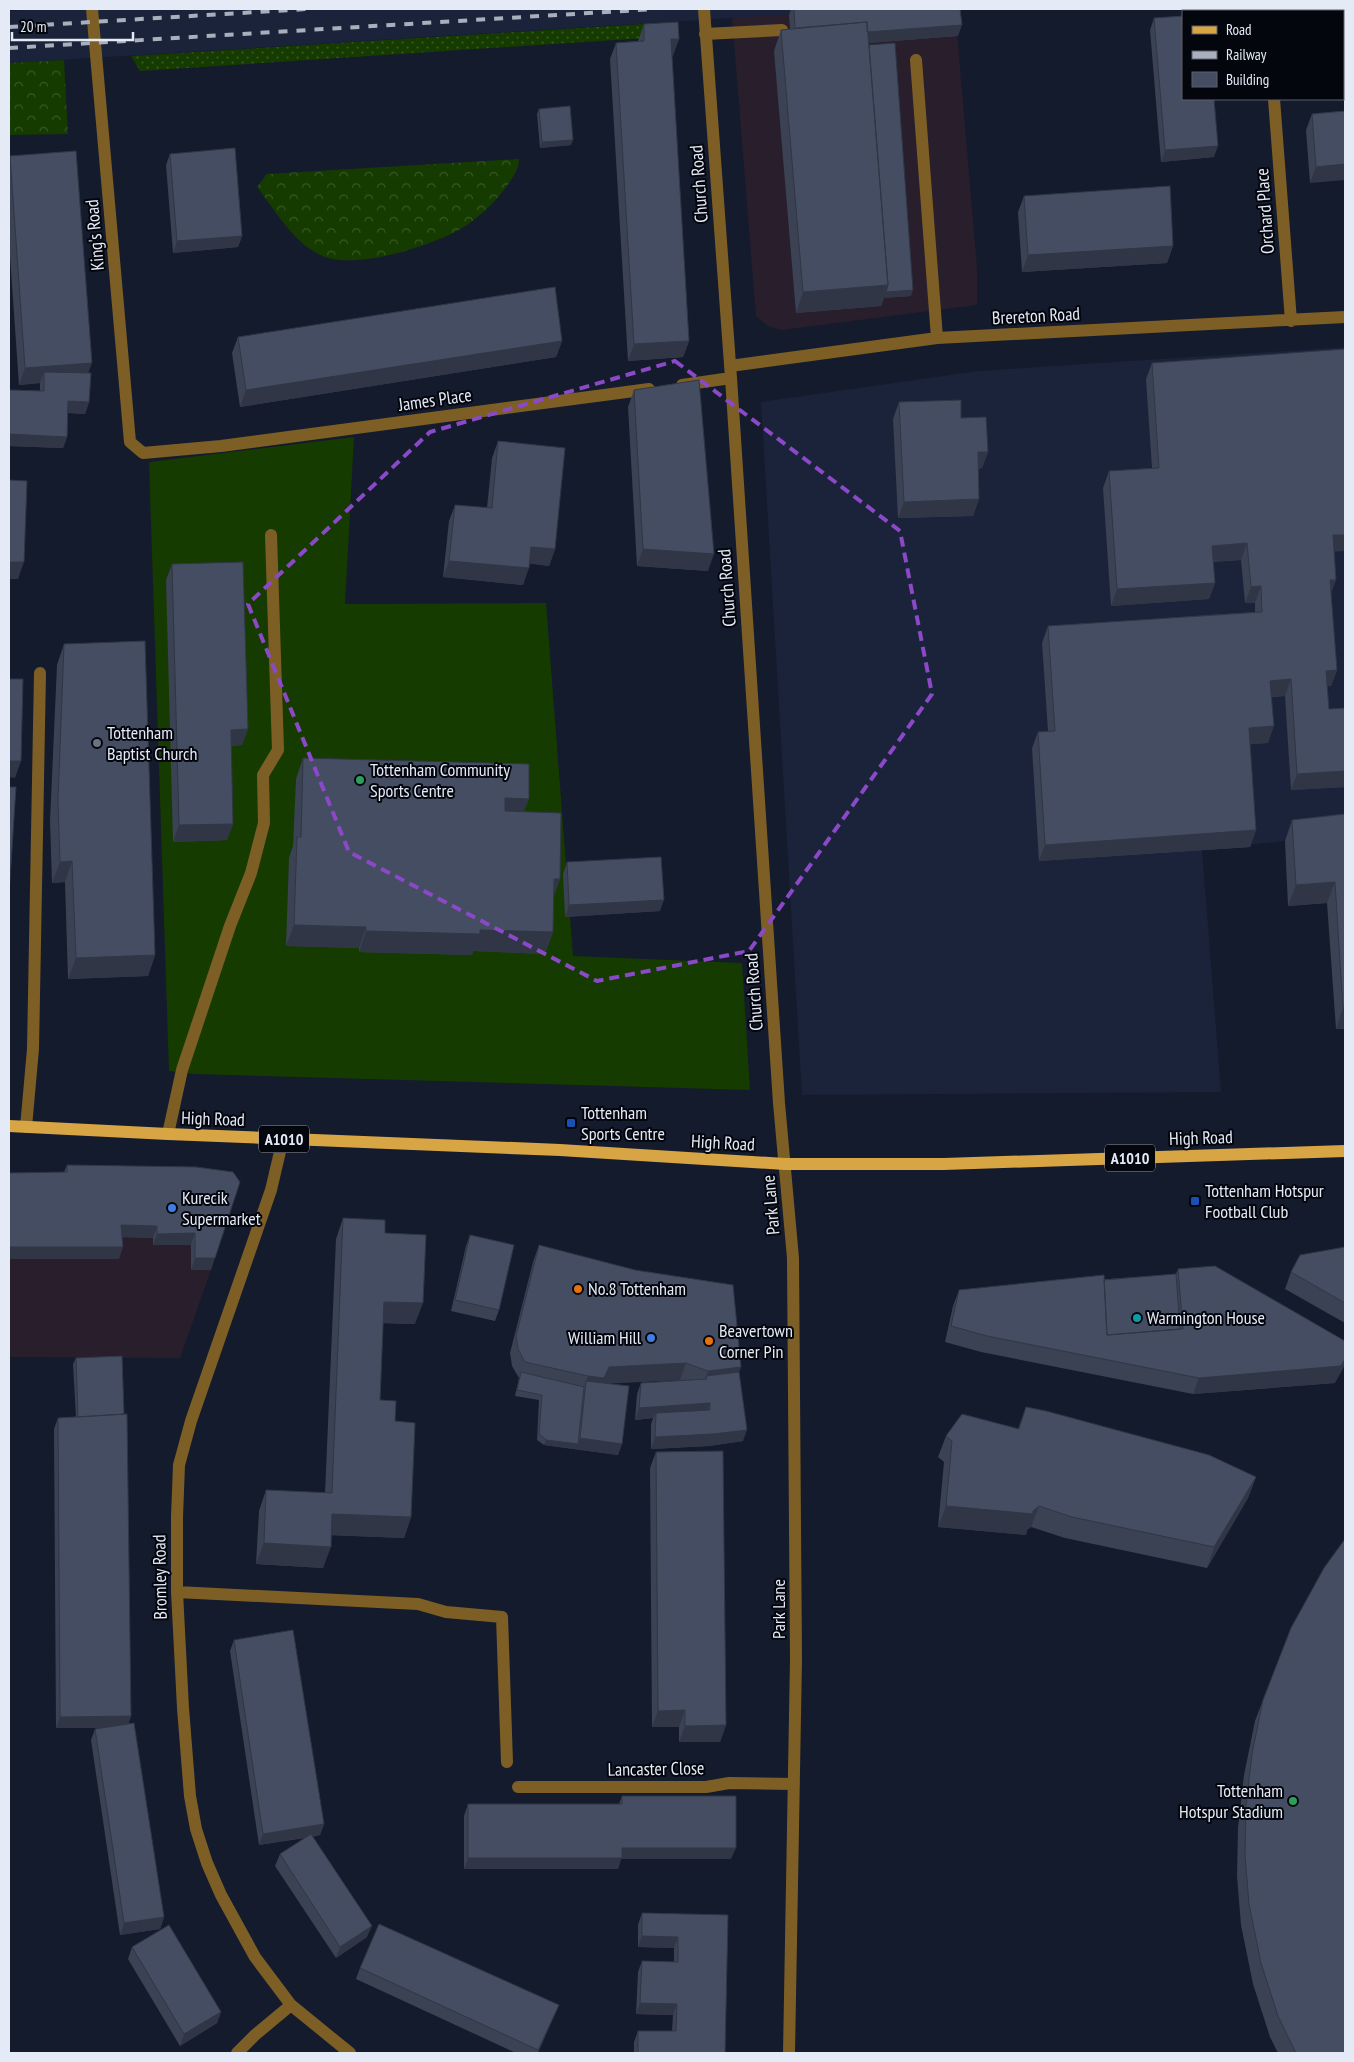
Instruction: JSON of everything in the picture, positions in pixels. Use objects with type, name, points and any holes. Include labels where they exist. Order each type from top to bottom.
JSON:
[{"type":"main road","name":"High Road","points":[[9,1126],[560,1150],[785,1164],[944,1164],[1345,1151]]},
{"type":"street","name":"King's Road","points":[[92,9],[130,442],[143,453]]},
{"type":"street","name":"Church Road","points":[[704,9],[731,372],[785,1164]]},
{"type":"street","points":[[705,34],[782,30]]},
{"type":"street","points":[[916,60],[937,338]]},
{"type":"street","name":"Orchard Place","points":[[1274,100],[1291,321]]},
{"type":"street","name":"Brereton Road","points":[[731,372],[937,338],[1345,317]]},
{"type":"street","name":"James Place","points":[[143,453],[221,446],[663,387],[731,372]]},
{"type":"street","points":[[168,1134],[182,1070],[230,926],[251,873],[264,823],[264,775],[278,750],[271,535]]},
{"type":"street","points":[[26,1127],[33,1049],[40,673]]},
{"type":"street","name":"Bromley Road","points":[[283,1139],[271,1190],[183,1445],[179,1465],[177,1592],[184,1728],[190,1796],[196,1829],[221,1896],[255,1957],[292,2005],[350,2053]]},
{"type":"street","name":"Park Lane","points":[[785,1164],[793,1258],[796,1650],[789,2053]]},
{"type":"street","points":[[177,1592],[418,1604],[446,1612],[502,1617],[507,1762]]},
{"type":"street","name":"Lancaster Close","points":[[518,1787],[706,1788],[729,1783],[794,1784]]},
{"type":"street","points":[[237,2053],[255,2035],[292,2005]]},
{"type":"highlighted area","points":[[675,361],[900,531],[932,694],[749,951],[597,981],[349,852],[248,604],[430,432]]},
{"type":"shaded area","points":[[39,9],[878,9],[9,63],[9,11]]},
{"type":"shaded area","points":[[878,9],[955,9],[977,268],[977,305],[781,330],[768,326],[756,316],[732,17]]},
{"type":"shaded area","points":[[1345,347],[1345,834],[1202,850],[1221,1092],[802,1095],[761,402],[978,371]]},
{"type":"shaded area","points":[[9,1175],[192,1179],[211,1270],[180,1358],[9,1357]]},
{"type":"green space","points":[[1345,9],[1345,39],[1344,10],[1294,10]]},
{"type":"green space","points":[[675,22],[676,36],[140,71],[131,56]]},
{"type":"green space","points":[[64,60],[68,134],[9,135],[9,63]]},
{"type":"green space","points":[[519,159],[514,175],[498,197],[477,218],[461,229],[409,250],[392,255],[358,260],[328,258],[306,246],[288,228],[257,187],[267,174]]},
{"type":"green space","name":"Tottenham Community Sports Centre","points":[[354,437],[345,604],[546,603],[573,956],[742,963],[750,1090],[194,1074],[169,1071],[149,462]]},
{"type":"building","points":[[794,9],[960,9],[962,25],[867,32],[867,22],[795,28]]},
{"type":"building","points":[[1182,16],[1182,100],[1214,100],[1218,146],[1165,150],[1154,18]]},
{"type":"building","points":[[678,22],[679,39],[671,39],[689,341],[634,344],[616,43],[644,41],[644,24]]},
{"type":"building","points":[[867,22],[888,285],[803,292],[781,30]]},
{"type":"building","points":[[895,43],[913,290],[886,292],[888,285],[869,45]]},
{"type":"building","points":[[570,106],[573,140],[542,142],[539,109]]},
{"type":"building","points":[[1345,111],[1345,164],[1316,167],[1312,114]]},
{"type":"building","points":[[235,148],[242,236],[177,241],[170,154]]},
{"type":"building","points":[[76,151],[92,363],[25,368],[10,156]]},
{"type":"building","points":[[1170,186],[1173,246],[1028,255],[1024,196]]},
{"type":"building","points":[[555,287],[562,341],[246,390],[238,337]]},
{"type":"building","points":[[1345,349],[1345,535],[1333,535],[1336,580],[1330,580],[1337,670],[1326,671],[1329,709],[1345,708],[1345,771],[1297,774],[1291,679],[1270,681],[1274,726],[1249,728],[1256,830],[1045,845],[1038,732],[1055,731],[1048,626],[1262,612],[1261,586],[1251,587],[1247,543],[1212,546],[1215,583],[1117,589],[1109,471],[1159,468],[1152,363]]},
{"type":"building","points":[[44,372],[91,373],[89,402],[68,401],[67,437],[9,434],[9,390],[44,391]]},
{"type":"building","points":[[699,380],[714,554],[643,549],[634,390]]},
{"type":"building","points":[[961,400],[961,418],[986,417],[988,452],[978,452],[979,499],[904,502],[899,402]]},
{"type":"building","points":[[498,441],[565,448],[555,549],[531,547],[529,568],[449,561],[455,505],[492,508]]},
{"type":"building","points":[[9,480],[27,481],[24,562],[9,562]]},
{"type":"building","points":[[243,562],[248,729],[231,730],[233,824],[179,825],[172,564]]},
{"type":"building","name":"Tottenham Baptist Church","points":[[145,641],[155,955],[76,958],[72,861],[60,862],[58,800],[64,644]]},
{"type":"building","points":[[9,679],[23,679],[21,761],[9,761]]},
{"type":"building","points":[[303,758],[529,764],[529,799],[505,798],[505,811],[561,813],[560,879],[554,879],[553,932],[480,930],[480,934],[366,931],[366,927],[294,925],[297,837],[301,837]]},
{"type":"building","points":[[9,787],[16,787],[9,895]]},
{"type":"building","points":[[1345,814],[1345,1008],[1343,1008],[1335,882],[1296,885],[1292,820]]},
{"type":"building","points":[[661,857],[664,900],[569,905],[567,862]]},
{"type":"building","points":[[67,1165],[196,1167],[233,1172],[240,1182],[215,1258],[195,1258],[195,1233],[157,1234],[157,1226],[121,1225],[123,1247],[9,1247],[9,1173],[67,1172]]},
{"type":"building","points":[[343,1218],[385,1220],[385,1233],[426,1235],[423,1303],[384,1302],[380,1400],[396,1401],[395,1421],[415,1423],[411,1517],[332,1514],[331,1547],[264,1543],[266,1490],[332,1493]]},
{"type":"building","points":[[470,1235],[514,1245],[499,1310],[455,1300]]},
{"type":"building","points":[[539,1245],[635,1270],[733,1285],[741,1367],[708,1371],[686,1363],[609,1367],[604,1378],[525,1362],[518,1349],[516,1336]]},
{"type":"building","points":[[1345,1247],[1345,1303],[1291,1272],[1300,1255]]},
{"type":"building","points":[[1215,1266],[1345,1341],[1345,1359],[1341,1366],[1199,1378],[987,1336],[951,1326],[959,1290],[1104,1275],[1107,1335],[1183,1329],[1178,1269]]},
{"type":"building","name":"Warmington House","points":[[1176,1274],[1180,1329],[1107,1335],[1104,1280]]},
{"type":"building","points":[[122,1356],[124,1414],[78,1417],[76,1358]]},
{"type":"building","points":[[521,1372],[584,1387],[578,1444],[546,1440],[539,1434],[542,1395],[517,1390]]},
{"type":"building","points":[[739,1372],[747,1430],[655,1437],[656,1413],[710,1410],[710,1403],[639,1408],[641,1383],[707,1379],[706,1376]]},
{"type":"building","points":[[586,1381],[629,1386],[622,1444],[580,1438]]},
{"type":"building","points":[[1026,1407],[1209,1455],[1256,1477],[1214,1547],[1072,1517],[1039,1506],[1033,1511],[1033,1514],[946,1506],[952,1441],[946,1436],[962,1414],[1019,1429]]},
{"type":"building","points":[[127,1414],[131,1716],[60,1717],[58,1418]]},
{"type":"building","points":[[723,1451],[726,1725],[685,1726],[685,1710],[658,1711],[656,1452]]},
{"type":"building","name":"Tottenham Hotspur Stadium","points":[[1345,1539],[1345,2053],[1296,2053],[1278,2016],[1261,1963],[1249,1904],[1245,1855],[1246,1806],[1252,1754],[1263,1700],[1291,1628],[1324,1568]]},
{"type":"building","points":[[293,1630],[324,1824],[263,1834],[234,1640]]},
{"type":"building","points":[[134,1723],[164,1917],[124,1923],[95,1729]]},
{"type":"building","points":[[622,1796],[736,1796],[736,1848],[622,1848],[622,1858],[468,1858],[468,1804],[622,1804]]},
{"type":"building","points":[[311,1834],[372,1926],[340,1947],[280,1854]]},
{"type":"building","points":[[642,1913],[728,1915],[725,2053],[638,2053],[638,2031],[676,2031],[677,2004],[640,2003],[642,1961],[678,1962],[678,1937],[642,1936]]},
{"type":"building","points":[[379,1924],[559,2005],[538,2050],[360,1968]]},
{"type":"building","points":[[169,1925],[221,2012],[184,2034],[132,1947]]},
{"type":"railway","points":[[9,27],[307,9]]},
{"type":"railway","points":[[9,48],[656,9]]},
{"type":"place","name":"Tottenham Baptist Church","points":[[97,743]]},
{"type":"place","name":"Tottenham Community Sports Centre","points":[[360,780]]},
{"type":"place","name":"Tottenham Sports Centre","points":[[571,1123]]},
{"type":"place","name":"Tottenham Hotspur Football Club","points":[[1195,1201]]},
{"type":"place","name":"Kurecik Supermarket","points":[[172,1208]]},
{"type":"place","name":"No.8 Tottenham","points":[[578,1289]]},
{"type":"place","name":"Warmington House","points":[[1137,1318]]},
{"type":"place","name":"William Hill","points":[[651,1338]]},
{"type":"place","name":"Beavertown Corner Pin","points":[[709,1341]]},
{"type":"place","name":"Tottenham Hotspur Stadium","points":[[1293,1801]]}]
